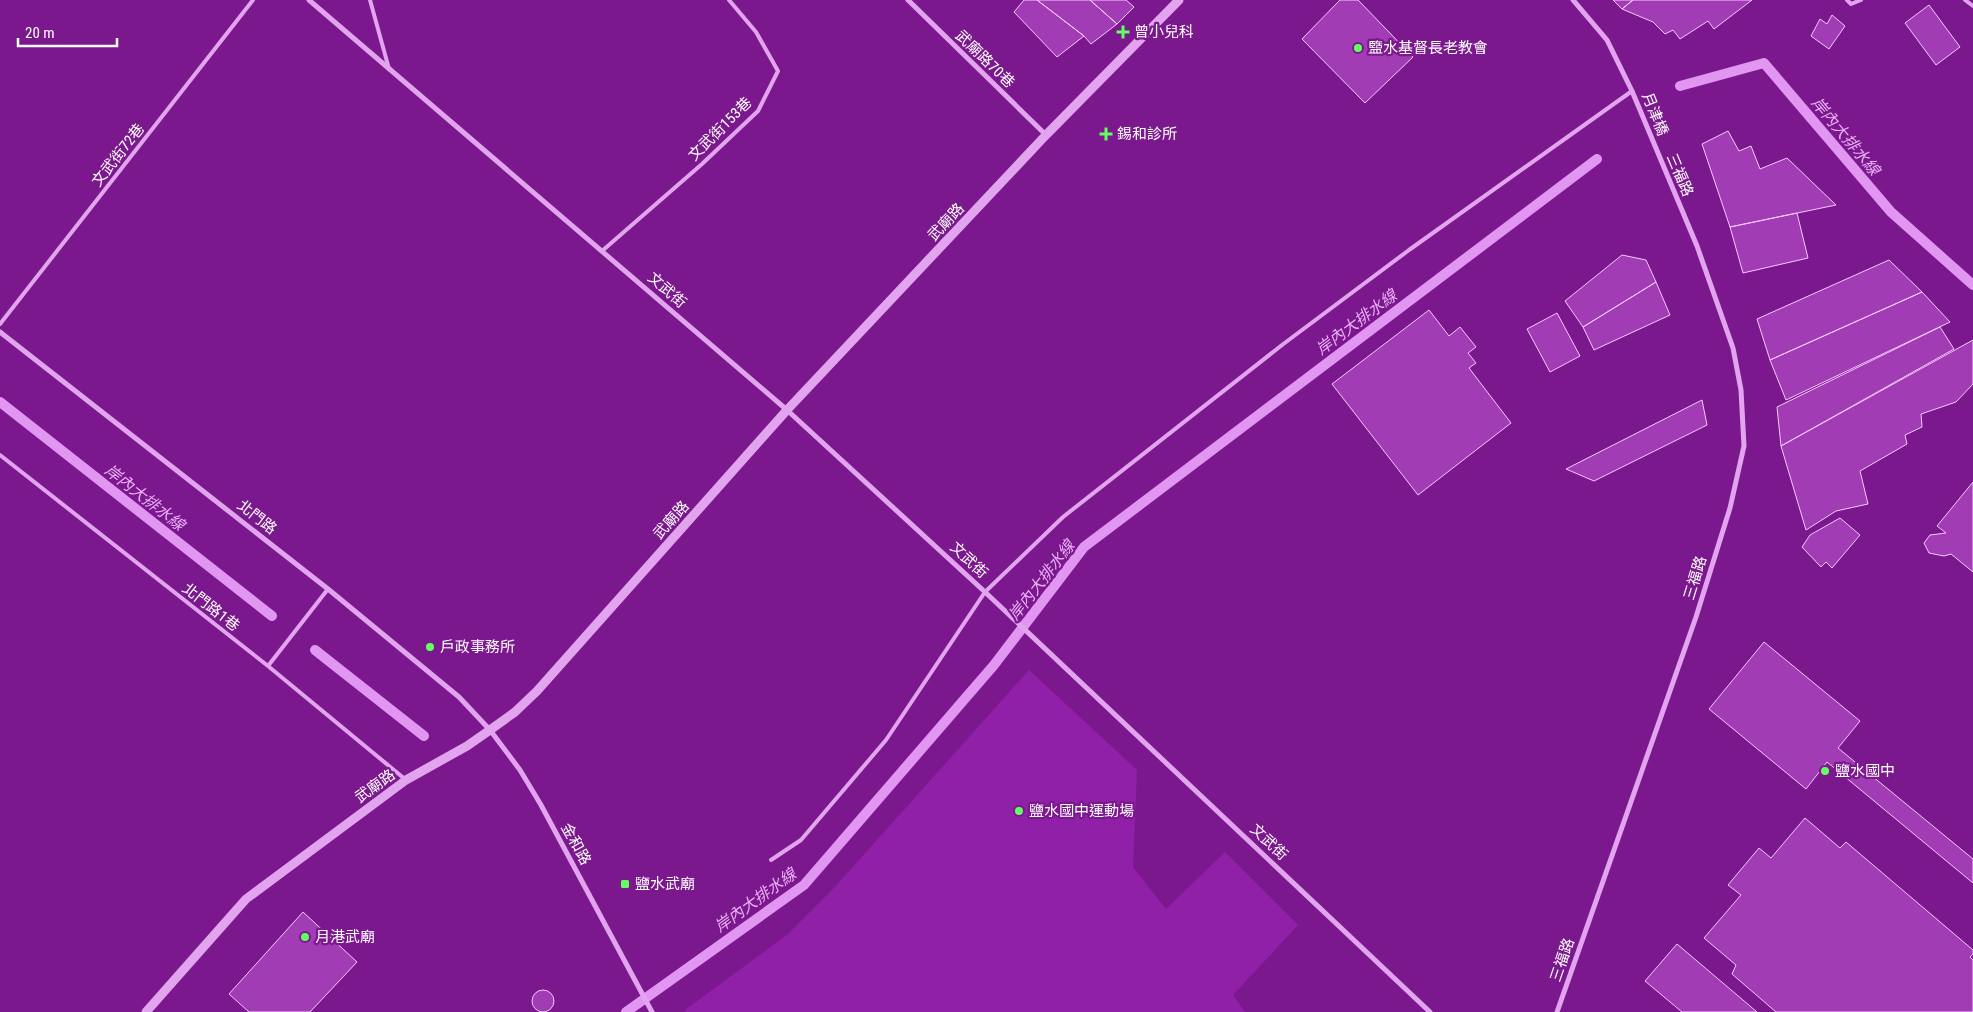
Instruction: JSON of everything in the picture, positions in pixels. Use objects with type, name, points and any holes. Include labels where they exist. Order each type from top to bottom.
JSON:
[{"type":"street","name":"文武街","points":[[309,0],[787,410],[985,592],[1430,1012]]},
{"type":"street","name":"武廟路70巷","points":[[908,0],[1046,135]]},
{"type":"street","name":"武廟路","points":[[146,1012],[246,899],[406,780],[467,746],[490,730],[515,712],[537,691],[787,410],[1046,135],[1179,0]]},
{"type":"street","points":[[1572,0],[1606,40],[1632,91]]},
{"type":"street","name":"月津橋","points":[[1632,91],[1655,147]]},
{"type":"street","name":"三福路","points":[[1557,1012],[1696,618],[1730,508],[1744,446],[1741,390],[1733,348],[1698,246],[1655,147]]},
{"type":"street","name":"北門路","points":[[0,332],[328,588],[460,697],[490,730]]},
{"type":"street","name":"金和路","points":[[490,730],[520,770],[541,805],[652,1012]]},
{"type":"lane","name":"文武街72巷","points":[[0,324],[253,0]]},
{"type":"lane","points":[[370,0],[389,69]]},
{"type":"lane","name":"文武街153巷","points":[[602,251],[702,164],[758,111],[778,71],[756,32],[729,0]]},
{"type":"lane","points":[[1847,0],[1851,4],[1861,0]]},
{"type":"lane","points":[[1965,0],[1973,6]]},
{"type":"lane","points":[[771,860],[800,840],[886,740],[985,592],[1063,517],[1282,345],[1409,250],[1632,91]]},
{"type":"lane","name":"北門路1巷","points":[[0,456],[268,666],[406,780]]},
{"type":"lane","points":[[268,666],[328,588]]},
{"type":"shaded area","name":"鹽水國中運動場","points":[[1029,670],[1137,770],[1133,867],[1166,909],[1225,852],[1298,925],[1233,995],[1245,1012],[686,1012],[685,1010],[788,934],[834,888]]},
{"type":"building","points":[[1024,0],[1037,0],[1084,36],[1057,57],[1014,12]]},
{"type":"building","points":[[1037,0],[1090,0],[1117,24],[1091,44],[1084,36]]},
{"type":"building","points":[[1090,0],[1126,0],[1134,7],[1117,24]]},
{"type":"building","name":"盬水基督長老教會","points":[[1340,0],[1358,0],[1413,57],[1365,103],[1302,39]]},
{"type":"building","points":[[1613,0],[1633,0],[1622,9]]},
{"type":"building","points":[[1633,0],[1752,0],[1714,29],[1708,21],[1680,39],[1673,30],[1665,34],[1653,22],[1622,9]]},
{"type":"building","points":[[1929,5],[1960,47],[1936,65],[1905,23]]},
{"type":"building","points":[[1832,15],[1845,26],[1829,49],[1811,36],[1820,19],[1827,24]]},
{"type":"building","points":[[1728,131],[1739,151],[1751,146],[1760,169],[1787,158],[1836,205],[1730,227],[1702,144]]},
{"type":"building","points":[[1797,213],[1808,258],[1743,273],[1730,227]]},
{"type":"building","points":[[1622,255],[1646,260],[1656,282],[1583,327],[1565,301]]},
{"type":"building","points":[[1889,260],[1922,292],[1770,360],[1757,319]]},
{"type":"building","points":[[1656,282],[1670,315],[1594,350],[1583,327]]},
{"type":"building","points":[[1922,292],[1950,322],[1786,400],[1770,360]]},
{"type":"building","points":[[1429,310],[1449,336],[1460,327],[1476,347],[1468,353],[1476,363],[1469,368],[1511,423],[1418,495],[1332,384]]},
{"type":"building","points":[[1557,313],[1580,356],[1550,372],[1527,329]]},
{"type":"building","points":[[1940,327],[1954,349],[1781,446],[1777,407]]},
{"type":"building","points":[[1973,340],[1973,384],[1956,402],[1921,414],[1922,427],[1905,435],[1907,444],[1860,471],[1868,504],[1836,511],[1806,530],[1781,446]]},
{"type":"building","points":[[1702,400],[1707,425],[1594,481],[1566,469]]},
{"type":"building","points":[[1973,482],[1973,572],[1951,554],[1944,556],[1929,553],[1924,543],[1930,535],[1946,533],[1937,526]]},
{"type":"building","points":[[1840,518],[1860,535],[1832,568],[1826,562],[1821,567],[1802,547],[1810,535]]},
{"type":"building","points":[[1764,642],[1860,721],[1838,748],[1973,859],[1973,883],[1827,762],[1806,789],[1709,709]]},
{"type":"building","points":[[1805,818],[1840,848],[1846,842],[1973,950],[1973,954],[1970,957],[1973,960],[1973,1012],[1776,1012],[1732,974],[1736,965],[1704,938],[1741,895],[1728,885],[1759,848],[1771,858]]},
{"type":"building","name":"月港武廟","points":[[303,912],[357,962],[310,1012],[249,1012],[229,994]]},
{"type":"building","points":[[1677,944],[1757,1012],[1682,1012],[1645,981]]},
{"type":"building","points":[[543,990],[551,993],[554,1001],[551,1009],[543,1012],[535,1009],[532,1001],[535,993]]},
{"type":"waterway","name":"岸內大排水線","points":[[1680,86],[1764,63],[1891,212],[1973,285]]},
{"type":"waterway","name":"岸內大排水線","points":[[626,1012],[804,885],[994,665],[1084,547],[1597,159]]},
{"type":"waterway","name":"岸內大排水線","points":[[0,402],[272,616]]},
{"type":"waterway","name":"岸內大排水線","points":[[315,650],[424,736]]},
{"type":"place","name":"曾小兒科","points":[[1123,32]]},
{"type":"place","name":"盬水基督長老教會","points":[[1358,48]]},
{"type":"place","name":"錫和診所","points":[[1106,134]]},
{"type":"place","name":"戶政事務所","points":[[430,647]]},
{"type":"place","name":"鹽水國中","points":[[1825,771]]},
{"type":"place","name":"鹽水國中運動場","points":[[1019,811]]},
{"type":"place","name":"鹽水武廟","points":[[625,884]]},
{"type":"place","name":"月港武廟","points":[[305,937]]}]
